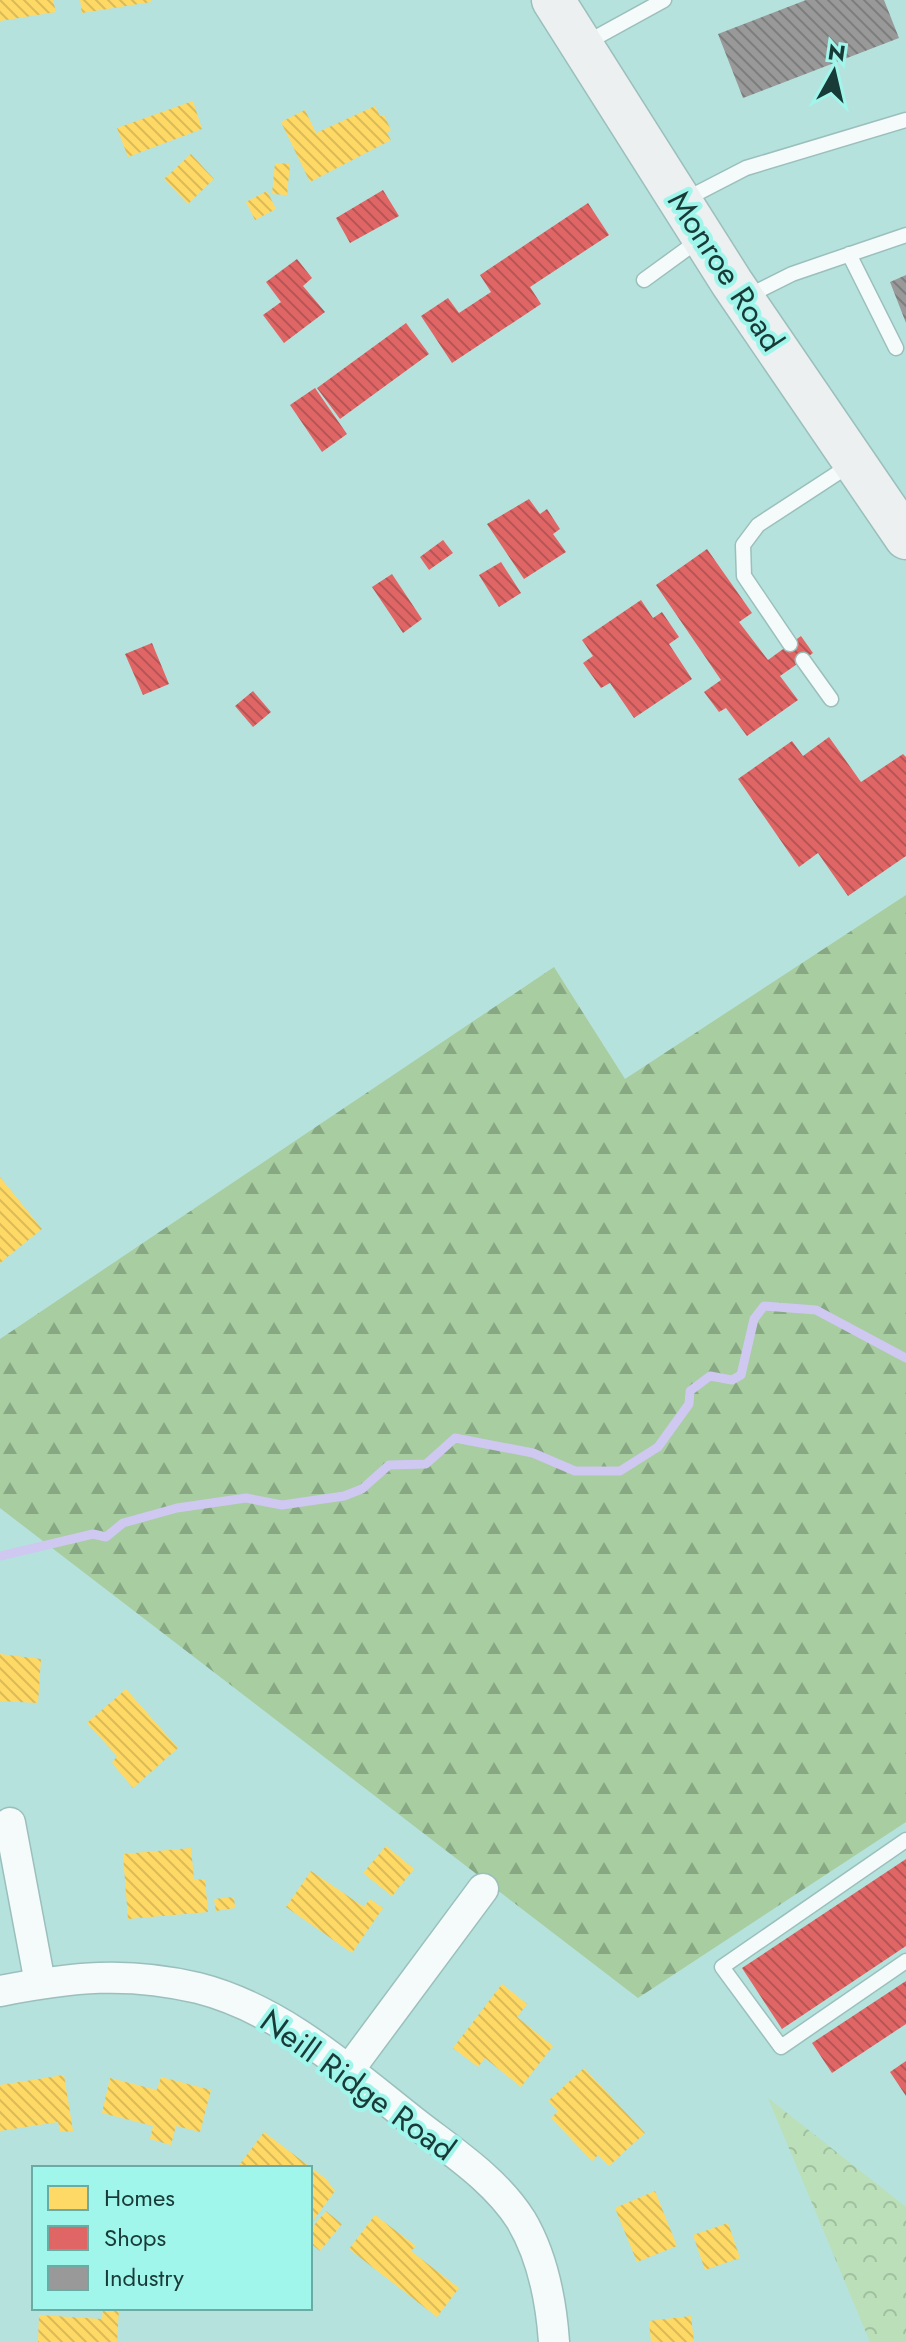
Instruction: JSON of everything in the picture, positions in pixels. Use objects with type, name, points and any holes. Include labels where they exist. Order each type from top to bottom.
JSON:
[{"type":"main road","name":"Monroe Road","points":[[553,0],[742,299],[906,538]]},
{"type":"street","points":[[10,1823],[40,1983]]},
{"type":"street","points":[[348,2071],[483,1889]]},
{"type":"street","name":"Neill Ridge Road","points":[[0,1991],[60,1979],[120,1977],[167,1981],[202,1989],[270,2018],[303,2038],[473,2168],[501,2193],[534,2244],[544,2270],[554,2342]]},
{"type":"lane","points":[[580,46],[664,0]]},
{"type":"lane","points":[[680,202],[746,168],[906,120]]},
{"type":"lane","points":[[742,299],[792,274],[906,235]]},
{"type":"lane","points":[[644,280],[703,237]]},
{"type":"lane","points":[[849,254],[896,348]]},
{"type":"lane","points":[[790,644],[744,576],[743,545],[758,525],[853,463]]},
{"type":"lane","points":[[803,660],[831,699]]},
{"type":"lane","points":[[906,1840],[722,1967],[781,2047],[906,1961]]},
{"type":"green space","points":[[906,895],[906,1822],[638,1998],[0,1508],[0,1339],[554,967],[625,1079]]},
{"type":"green space","points":[[768,2098],[906,2207],[906,2342],[870,2342]]},
{"type":"building: Homes","points":[[0,0],[53,0],[56,12],[0,21]]},
{"type":"building: Homes","points":[[80,0],[151,0],[151,2],[82,13]]},
{"type":"building: Homes","points":[[193,101],[202,129],[128,157],[117,128]]},
{"type":"building: Homes","points":[[375,106],[380,116],[384,115],[391,130],[387,133],[391,140],[310,182],[281,122],[305,110],[316,133]]},
{"type":"building: Homes","points":[[191,154],[214,179],[188,204],[164,179]]},
{"type":"building: Homes","points":[[275,163],[290,164],[287,195],[272,194]]},
{"type":"building: Homes","points":[[267,191],[276,209],[255,220],[246,202]]},
{"type":"building: Homes","points":[[0,1177],[42,1229],[0,1263]]},
{"type":"building: Homes","points":[[0,1654],[41,1659],[38,1703],[0,1701]]},
{"type":"building: Homes","points":[[126,1689],[178,1748],[133,1788],[112,1763],[117,1756],[87,1723]]},
{"type":"building: Homes","points":[[386,1846],[414,1869],[392,1896],[363,1873]]},
{"type":"building: Homes","points":[[191,1848],[194,1880],[205,1879],[208,1912],[128,1919],[123,1854]]},
{"type":"building: Homes","points":[[311,1871],[364,1907],[370,1899],[383,1908],[352,1953],[286,1907]]},
{"type":"building: Homes","points":[[234,1897],[235,1908],[216,1911],[214,1899]]},
{"type":"building: Homes","points":[[502,1984],[527,2004],[517,2017],[553,2046],[521,2087],[485,2058],[478,2067],[453,2048]]},
{"type":"building: Homes","points":[[584,2068],[645,2133],[609,2166],[598,2155],[592,2161],[551,2118],[558,2111],[548,2101]]},
{"type":"building: Homes","points":[[64,2075],[73,2131],[60,2132],[58,2122],[0,2131],[0,2085]]},
{"type":"building: Homes","points":[[161,2077],[211,2090],[200,2132],[176,2126],[171,2145],[150,2139],[153,2126],[102,2113],[110,2078],[157,2090]]},
{"type":"building: Homes","points":[[264,2132],[309,2166],[238,2166]]},
{"type":"building: Homes","points":[[312,2168],[335,2191],[312,2222]]},
{"type":"building: Homes","points":[[655,2191],[677,2246],[637,2262],[615,2208]]},
{"type":"building: Homes","points":[[326,2211],[342,2224],[320,2251],[312,2245],[312,2228]]},
{"type":"building: Homes","points":[[375,2215],[416,2246],[411,2251],[459,2288],[437,2317],[349,2249]]},
{"type":"building: Homes","points":[[728,2223],[740,2258],[705,2270],[693,2235]]},
{"type":"building: Homes","points":[[103,2310],[119,2310],[117,2342],[38,2342],[39,2315],[102,2319]]},
{"type":"building: Homes","points":[[691,2316],[694,2342],[651,2342],[649,2321]]},
{"type":"building: Shops","points":[[383,190],[399,216],[350,243],[336,218]]},
{"type":"building: Shops","points":[[588,203],[609,235],[530,287],[541,304],[452,363],[421,316],[448,298],[459,313],[491,292],[480,275]]},
{"type":"building: Shops","points":[[297,259],[312,278],[303,286],[325,312],[284,343],[263,315],[281,302],[266,282]]},
{"type":"building: Shops","points":[[406,323],[429,354],[340,419],[317,388]]},
{"type":"building: Shops","points":[[315,388],[347,434],[322,452],[290,405]]},
{"type":"building: Shops","points":[[529,499],[540,514],[547,509],[560,529],[553,534],[566,552],[524,579],[487,524]]},
{"type":"building: Shops","points":[[443,540],[453,553],[429,570],[420,557]]},
{"type":"building: Shops","points":[[707,549],[752,613],[739,622],[768,660],[801,636],[813,653],[780,676],[798,700],[747,736],[726,708],[719,712],[704,692],[721,680],[656,585]]},
{"type":"building: Shops","points":[[501,562],[521,593],[499,607],[479,575]]},
{"type":"building: Shops","points":[[392,574],[422,619],[403,633],[372,587]]},
{"type":"building: Shops","points":[[641,600],[653,618],[662,612],[679,637],[669,644],[692,679],[634,718],[610,683],[601,688],[583,663],[593,656],[582,640]]},
{"type":"building: Shops","points":[[152,643],[169,684],[143,695],[125,654]]},
{"type":"building: Shops","points":[[253,691],[271,712],[253,727],[235,706]]},
{"type":"building: Shops","points":[[829,737],[861,782],[903,754],[906,757],[906,856],[848,896],[818,853],[799,867],[738,779],[792,741],[803,756]]},
{"type":"building: Shops","points":[[906,1859],[906,1946],[782,2029],[742,1968]]},
{"type":"building: Shops","points":[[906,1981],[906,2024],[832,2073],[812,2043]]},
{"type":"building: Shops","points":[[906,2061],[906,2096],[890,2072]]},
{"type":"building: Industry","points":[[806,0],[884,0],[899,38],[743,98],[718,34]]},
{"type":"building: Industry","points":[[906,275],[906,323],[890,282]]},
{"type":"waterway","points":[[0,1556],[93,1534],[106,1537],[123,1523],[177,1508],[246,1498],[282,1505],[344,1496],[362,1489],[389,1465],[426,1464],[455,1438],[533,1453],[575,1471],[620,1471],[658,1447],[689,1404],[690,1391],[710,1376],[732,1380],[741,1375],[754,1319],[764,1306],[816,1310],[906,1358]]}]
